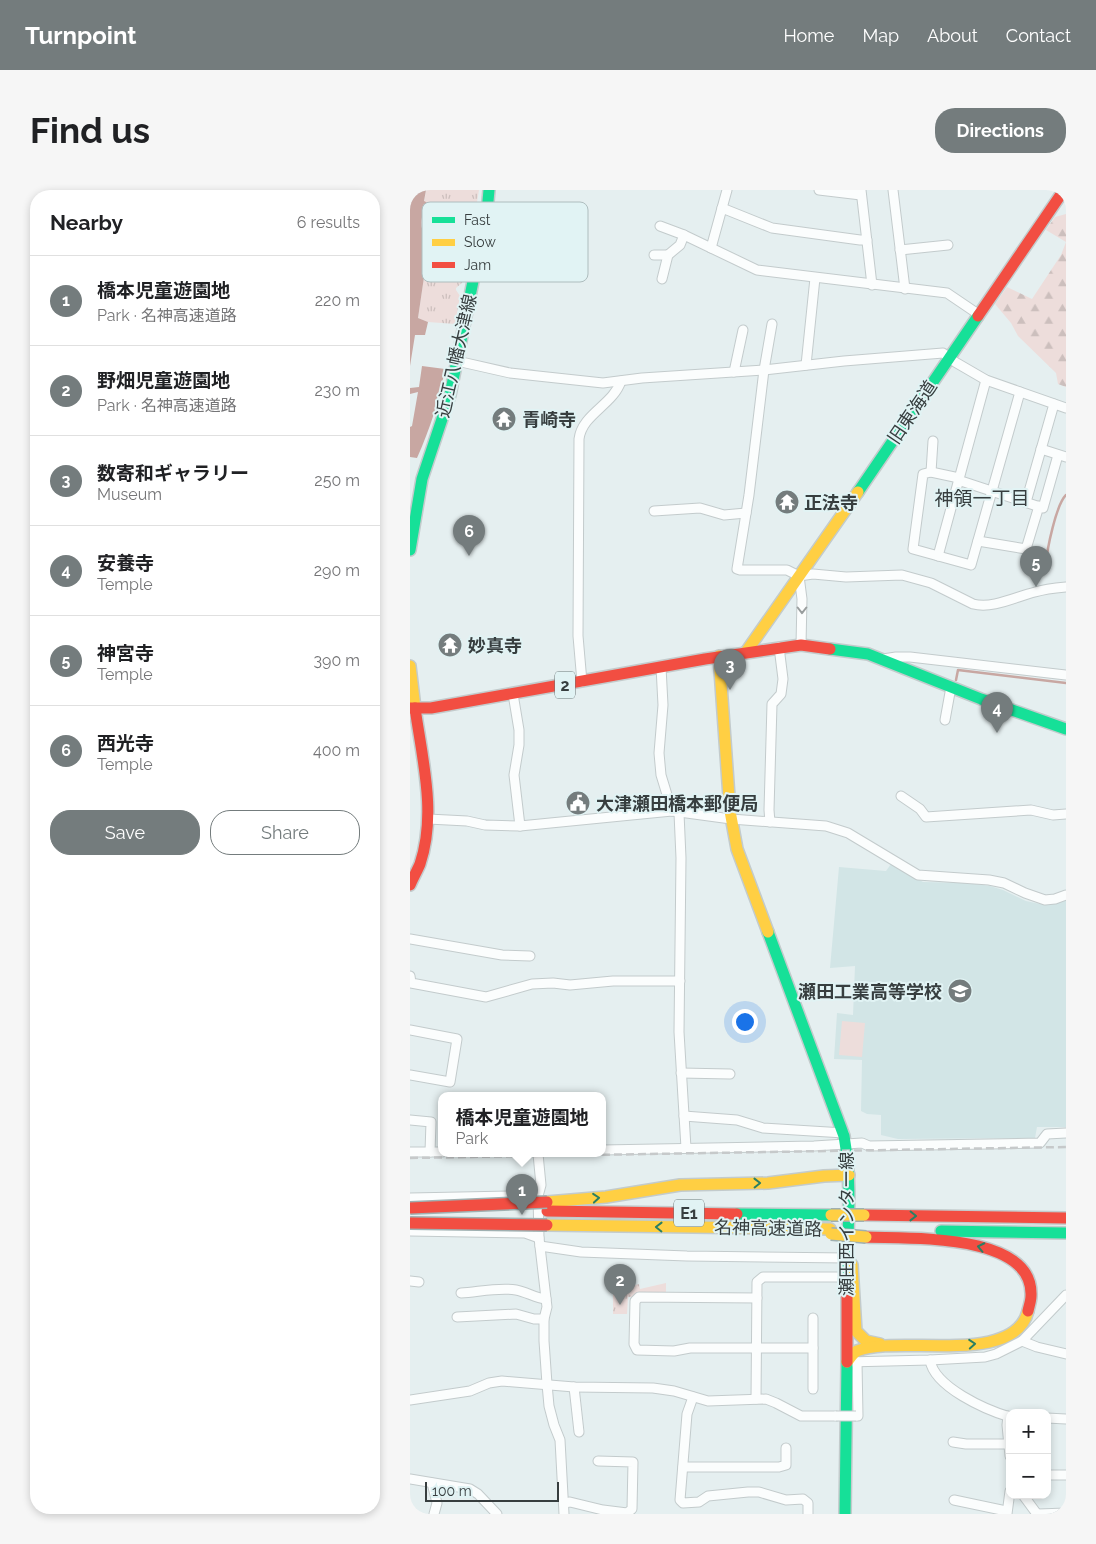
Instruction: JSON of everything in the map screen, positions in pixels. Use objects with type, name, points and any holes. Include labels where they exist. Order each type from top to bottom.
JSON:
[{"type":"main road","name":"旧東海道","points":[[746,652],[1064,190]]},
{"type":"main road","name":"近江八幡大津線","points":[[410,550],[422,479],[447,406],[473,282]]},
{"type":"main road","name":"2","points":[[413,708],[431,708],[719,656],[801,645],[856,651],[882,659],[981,699],[1066,729]]},
{"type":"main road","name":"瀬田西インター線","points":[[719,656],[731,819],[735,841],[845,1138],[849,1175],[847,1277],[852,1362],[845,1514]]},
{"type":"main road","points":[[410,666],[413,708],[428,819],[423,852],[411,880]]},
{"type":"main road","points":[[410,1209],[544,1203],[606,1197],[680,1185],[768,1183],[849,1175]]},
{"type":"main road","name":"名神高速道路","points":[[544,1203],[864,1216],[1066,1218]]},
{"type":"main road","name":"名神高速道路","points":[[410,1223],[768,1228],[866,1234],[1066,1233]]},
{"type":"main road","points":[[852,1362],[855,1352],[866,1349],[897,1346],[986,1344],[997,1341],[1018,1328],[1025,1319],[1031,1303],[1030,1286],[1026,1275],[1016,1262],[1004,1253],[986,1247],[951,1242],[866,1234]]},
{"type":"main road","points":[[847,1258],[852,1265],[856,1331],[866,1343],[897,1346]]},
{"type":"street","points":[[711,248],[727,190]]},
{"type":"street","points":[[819,190],[861,193],[872,285]]},
{"type":"street","points":[[893,190],[905,289]]},
{"type":"street","points":[[722,208],[772,228],[867,240]]},
{"type":"street","points":[[660,226],[684,235],[757,270],[947,293],[978,314]]},
{"type":"street","points":[[662,279],[668,255],[680,245],[684,235]]},
{"type":"street","points":[[900,250],[948,245]]},
{"type":"street","points":[[654,255],[668,255]]},
{"type":"street","points":[[806,365],[815,278]]},
{"type":"street","points":[[772,324],[737,569],[787,570],[799,576],[812,574],[846,577],[908,576],[931,583],[973,604],[979,605],[1010,600],[1044,590],[1066,587]]},
{"type":"street","points":[[734,372],[743,330]]},
{"type":"street","points":[[457,360],[490,369],[524,375],[603,383],[942,353],[986,380],[1066,408]]},
{"type":"street","points":[[938,556],[986,380]]},
{"type":"street","points":[[582,682],[578,636],[580,430],[584,423],[608,400],[620,381]]},
{"type":"street","points":[[1020,392],[993,491],[971,565],[913,549],[923,474],[931,472],[959,479],[993,491],[1039,506],[1043,508],[1062,456],[1041,449]]},
{"type":"street","points":[[1026,502],[1054,404]]},
{"type":"street","points":[[931,472],[933,441]]},
{"type":"street","points":[[978,541],[1026,549],[1039,506]]},
{"type":"street","points":[[654,511],[700,508],[724,515],[746,513]]},
{"type":"street","points":[[799,576],[802,599],[801,645]]},
{"type":"street","points":[[770,822],[772,704],[780,694],[783,679],[780,647]]},
{"type":"street","points":[[882,659],[910,657],[1066,675]]},
{"type":"street","points":[[661,667],[663,705],[659,753],[661,774],[675,812],[680,858],[679,1004],[686,1148]]},
{"type":"street","points":[[945,720],[951,687]]},
{"type":"street","points":[[513,694],[519,730],[514,790],[520,826]]},
{"type":"street","points":[[901,796],[920,809],[926,817],[1031,810],[1053,815],[1066,814]]},
{"type":"street","points":[[428,819],[467,821],[485,825],[520,826],[675,812],[731,819],[826,826],[840,830],[918,875],[996,882],[1045,900],[1055,900],[1066,895]]},
{"type":"street","points":[[410,939],[502,954],[530,956]]},
{"type":"street","points":[[410,983],[486,997],[532,984],[552,983],[570,985],[680,981]]},
{"type":"street","points":[[410,1030],[457,1039],[450,1082],[410,1075]]},
{"type":"street","points":[[681,1073],[730,1074]]},
{"type":"street","points":[[684,1116],[737,1120],[762,1128],[845,1138],[869,1146],[1040,1143],[1047,1134],[1066,1133]]},
{"type":"street","points":[[410,1120],[431,1122],[430,1152]]},
{"type":"street","points":[[606,1150],[686,1148],[845,1138]]},
{"type":"street","points":[[410,1152],[438,1152]]},
{"type":"street","points":[[538,1157],[544,1203],[540,1242],[547,1307],[544,1319],[547,1384],[552,1416],[560,1440],[564,1514]]},
{"type":"street","points":[[410,1198],[462,1196],[544,1203]]},
{"type":"street","points":[[410,1231],[525,1233],[540,1242],[581,1252],[687,1256],[847,1258]]},
{"type":"street","points":[[819,1277],[820,1258]]},
{"type":"street","points":[[756,1399],[757,1282],[763,1277],[847,1277]]},
{"type":"street","points":[[464,1291],[492,1287],[518,1290],[546,1299]]},
{"type":"street","points":[[410,1400],[470,1391],[494,1382],[574,1387],[653,1388],[674,1391],[708,1401],[766,1399],[776,1402],[801,1416],[858,1416],[852,1362],[985,1357],[1006,1351],[1022,1341],[1066,1294]]},
{"type":"street","points":[[757,1298],[639,1297],[635,1301],[634,1344],[637,1350],[674,1351],[690,1348],[813,1348]]},
{"type":"street","points":[[457,1317],[516,1314],[534,1319],[544,1319]]},
{"type":"street","points":[[813,1318],[813,1388]]},
{"type":"street","points":[[1022,1341],[1036,1347],[1066,1354]]},
{"type":"street","points":[[930,1360],[931,1366],[936,1373],[961,1395],[975,1404],[1006,1416]]},
{"type":"street","points":[[574,1387],[580,1432]]},
{"type":"street","points":[[693,1397],[687,1414],[680,1500],[683,1503],[699,1502],[708,1496],[759,1492],[786,1500],[803,1499],[808,1503],[808,1514]]},
{"type":"street","points":[[1051,1418],[1066,1419]]},
{"type":"street","points":[[953,1442],[966,1444],[1006,1444]]},
{"type":"street","points":[[682,1467],[779,1467],[786,1465],[786,1448]]},
{"type":"street","points":[[564,1502],[627,1513],[632,1509],[633,1462],[598,1461]]},
{"type":"street","points":[[1051,1476],[1066,1475]]},
{"type":"street","points":[[410,1479],[474,1491],[497,1514]]},
{"type":"street","points":[[432,1483],[437,1503],[434,1514]]},
{"type":"street","points":[[954,1500],[1006,1512],[1008,1499]]},
{"type":"street","points":[[1027,1499],[1037,1514],[1066,1513]]},
{"type":"shaded area","points":[[410,190],[426,190],[424,201],[426,202],[422,202],[423,282],[418,318],[428,322],[425,335],[415,335],[410,366]]},
{"type":"shaded area","points":[[422,366],[445,369],[434,415],[417,458],[410,457],[410,427],[412,426],[418,392],[410,394],[410,388],[419,387]]},
{"type":"shaded area","name":"瀬田工業高等学校","points":[[891,864],[923,882],[969,883],[990,886],[1026,901],[1040,904],[1053,904],[1066,899],[1066,1127],[1037,1127],[1035,1138],[898,1139],[881,1135],[881,1115],[867,1114],[861,1111],[862,1060],[834,1059],[837,1013],[853,1015],[855,966],[830,968],[839,867],[886,871]]},
{"type":"green space","points":[[426,190],[479,190],[477,202],[424,202]]},
{"type":"green space","points":[[1066,214],[1066,242],[1046,230],[1055,217]]},
{"type":"green space","points":[[1066,242],[1066,387],[1058,384],[1056,373],[1018,336],[1011,323],[995,304],[1007,287],[1032,299],[1061,255]]},
{"type":"green space","points":[[423,282],[463,282],[456,288],[460,296],[455,324],[428,322],[418,318]]},
{"type":"green space","points":[[842,1021],[865,1023],[862,1057],[839,1055]]},
{"type":"green space","points":[[666,1283],[666,1294],[651,1297],[628,1297],[627,1314],[613,1314],[613,1292],[639,1284],[640,1289]]},
{"type":"waterway","points":[[1026,565],[1046,564],[1056,517],[1062,500],[1066,495]]},
{"type":"waterway","points":[[956,680],[958,670],[1066,683]]},
{"type":"railway","points":[[606,1155],[1066,1147]]},
{"type":"railway","points":[[410,1158],[470,1157]]},
{"type":"traffic: fast","points":[[488,202],[489,190]]},
{"type":"traffic: fast","points":[[410,550],[422,479],[450,395],[473,282]]},
{"type":"traffic: fast","points":[[858,492],[978,316]]},
{"type":"traffic: fast","points":[[830,649],[868,654],[981,699],[1066,729]]},
{"type":"traffic: fast","points":[[768,932],[844,1136],[849,1186],[847,1269]]},
{"type":"traffic: fast","points":[[737,1214],[831,1215]]},
{"type":"traffic: fast","points":[[941,1231],[1066,1233]]},
{"type":"traffic: fast","points":[[845,1514],[847,1362]]},
{"type":"traffic: slow","points":[[746,652],[858,492]]},
{"type":"traffic: slow","points":[[719,656],[730,811],[737,849],[768,932]]},
{"type":"traffic: slow","points":[[410,666],[415,708]]},
{"type":"traffic: slow","points":[[547,1202],[606,1197],[680,1185],[768,1183],[849,1175]]},
{"type":"traffic: slow","points":[[831,1215],[864,1215]]},
{"type":"traffic: slow","points":[[547,1225],[830,1229]]},
{"type":"traffic: slow","points":[[831,1234],[866,1237]]},
{"type":"traffic: slow","points":[[847,1258],[852,1265],[856,1331],[866,1341],[880,1344]]},
{"type":"traffic: slow","points":[[847,1362],[857,1351],[875,1347],[899,1345],[953,1346],[979,1344],[1001,1338],[1019,1328],[1028,1311]]},
{"type":"traffic: jam","points":[[978,316],[1064,190]]},
{"type":"traffic: jam","points":[[410,708],[431,708],[705,659],[801,645],[830,649]]},
{"type":"traffic: jam","points":[[410,885],[420,864],[425,845],[428,806],[415,708]]},
{"type":"traffic: jam","points":[[410,1208],[547,1202]]},
{"type":"traffic: jam","points":[[547,1211],[737,1214]]},
{"type":"traffic: jam","points":[[864,1215],[1066,1218]]},
{"type":"traffic: jam","points":[[410,1223],[547,1225]]},
{"type":"traffic: jam","points":[[866,1237],[937,1240],[965,1243],[991,1250],[1012,1260],[1026,1275],[1031,1296],[1028,1311]]},
{"type":"traffic: jam","points":[[847,1290],[847,1362]]},
{"type":"place","name":"青崎寺","points":[[504,419]]},
{"type":"place","name":"正法寺","points":[[787,502]]},
{"type":"place","name":"西光寺","points":[[469,556]]},
{"type":"place","name":"神宮寺","points":[[1036,587]]},
{"type":"place","name":"妙真寺","points":[[450,645]]},
{"type":"place","name":"数寄和ギャラリー","points":[[730,690]]},
{"type":"place","name":"安養寺","points":[[997,733]]},
{"type":"place","name":"大津瀬田橋本郵便局","points":[[578,803]]},
{"type":"place","name":"瀬田工業高等学校","points":[[960,991]]},
{"type":"place","name":"橋本児童遊園地","points":[[522,1215]]},
{"type":"place","name":"野畑児童遊園地","points":[[620,1305]]},
{"type":"district","name":"神領一丁目","points":[[982,498]]}]
